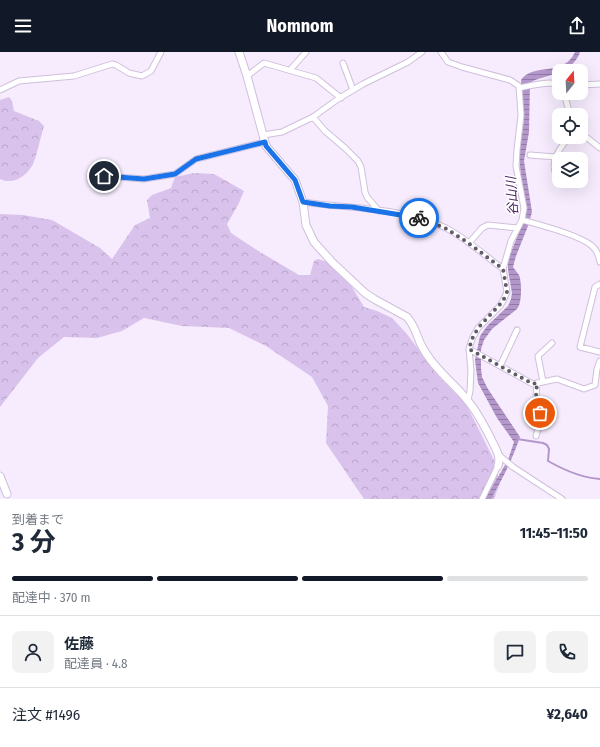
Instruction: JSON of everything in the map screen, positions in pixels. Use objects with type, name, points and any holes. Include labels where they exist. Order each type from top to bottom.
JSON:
[{"type":"street","points":[[0,90],[19,81],[74,76],[112,64],[129,73],[142,76],[151,71],[161,52]]},
{"type":"street","points":[[239,52],[266,146],[295,180],[303,202],[306,225],[314,242],[332,262],[365,293],[407,317],[416,329],[423,349],[440,372],[468,400],[481,418],[503,459],[562,499]]},
{"type":"street","points":[[290,70],[306,52]]},
{"type":"street","points":[[104,176],[144,179],[175,174],[196,159],[264,139],[313,117],[353,90],[408,62],[422,52]]},
{"type":"street","points":[[441,52],[448,62],[510,80],[519,86],[521,115],[516,166],[524,208],[522,220],[511,241],[503,269],[507,292],[503,301],[478,328],[469,349],[471,370],[468,400]]},
{"type":"street","points":[[247,76],[264,63],[316,78],[341,98]]},
{"type":"street","points":[[343,63],[353,90]]},
{"type":"street","points":[[519,88],[552,83]]},
{"type":"street","points":[[588,85],[600,84]]},
{"type":"street","points":[[313,117],[325,132],[358,161],[361,167],[367,198],[379,211]]},
{"type":"street","points":[[588,139],[600,148]]},
{"type":"street","points":[[530,155],[552,157]]},
{"type":"street","points":[[303,202],[330,206],[352,207],[420,218],[445,228],[469,243],[503,269]]},
{"type":"street","points":[[522,220],[550,228],[588,242],[595,248],[600,260]]},
{"type":"street","points":[[469,243],[482,228],[488,225],[517,228]]},
{"type":"street","points":[[600,284],[595,287],[580,347],[600,352]]},
{"type":"street","points":[[500,366],[517,330]]},
{"type":"street","points":[[536,436],[540,422],[536,396],[540,383],[538,356],[552,343]]},
{"type":"street","points":[[469,349],[533,384],[557,379],[584,389],[595,385],[597,369],[600,361]]},
{"type":"street","points":[[482,499],[503,459]]},
{"type":"street","points":[[0,476],[7,497]]},
{"type":"green space","points":[[9,97],[12,101],[14,111],[39,121],[44,126],[32,166],[22,177],[5,181],[0,179],[0,100]]},
{"type":"green space","points":[[194,173],[214,174],[244,191],[227,224],[231,233],[299,275],[310,275],[314,261],[318,259],[327,262],[352,287],[364,307],[392,318],[406,333],[442,380],[466,404],[494,460],[500,483],[494,499],[364,499],[326,443],[328,406],[312,377],[266,346],[229,328],[182,326],[144,318],[122,331],[97,338],[64,337],[38,358],[0,407],[0,214],[23,215],[52,220],[100,248],[112,259],[135,225],[150,218],[147,200],[152,195],[171,188],[175,177]]},
{"type":"shaded area","points":[[575,52],[580,52],[572,64],[564,64],[570,60]]},
{"type":"shaded area","points":[[552,69],[552,74],[530,83],[529,132],[524,161],[532,212],[513,267],[519,275],[521,283],[520,303],[517,309],[492,329],[484,340],[481,349],[482,377],[488,389],[520,437],[507,469],[491,499],[485,499],[508,460],[514,442],[497,418],[478,383],[475,360],[480,336],[487,326],[508,306],[511,299],[512,293],[508,270],[508,260],[525,217],[519,156],[524,119],[521,80],[526,75],[533,72]]},
{"type":"waterway","points":[[517,439],[543,443],[547,445],[549,449],[548,461],[573,473],[600,479]]},
{"type":"way so far","points":[[419,218],[445,228],[467,242],[503,269],[507,292],[499,307],[478,328],[469,349],[533,384],[537,383],[536,396],[540,413]]},
{"type":"route","points":[[104,176],[144,179],[175,174],[196,159],[265,142],[266,146],[295,180],[303,202],[330,206],[352,207],[419,218]]},
{"type":"water label","name":"谷山川","points":[[512,196]]}]
